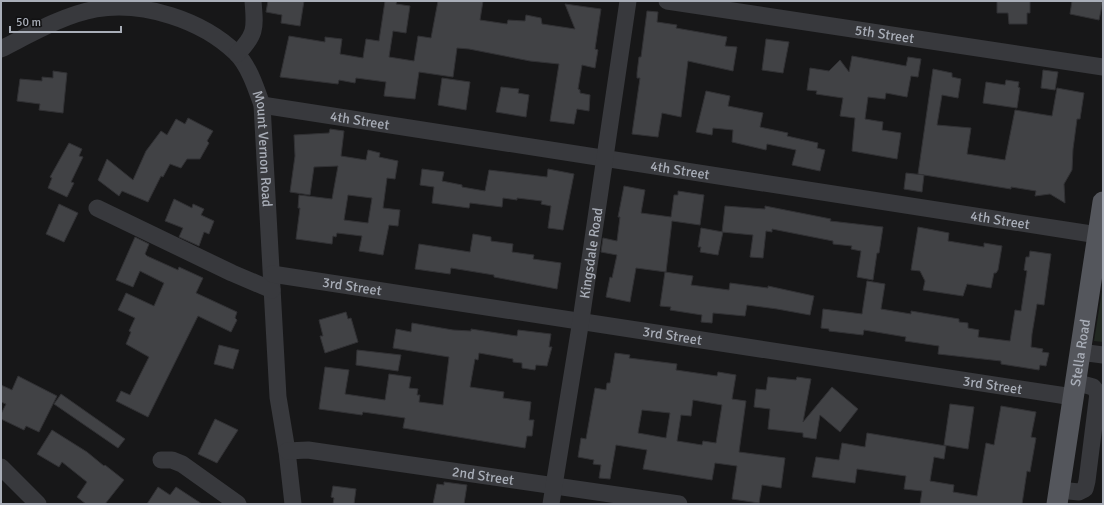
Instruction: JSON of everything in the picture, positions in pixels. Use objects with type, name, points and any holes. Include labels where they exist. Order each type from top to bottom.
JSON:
[{"type":"main road","name":"Stella Road","points":[[1058,497],[1103,202]]},
{"type":"street","points":[[152,1],[170,15]]},
{"type":"street","points":[[238,54],[250,41],[254,33],[253,1]]},
{"type":"street","name":"Kingsdale Road","points":[[551,504],[581,320],[628,1]]},
{"type":"street","name":"5th Street","points":[[667,1],[1103,67]]},
{"type":"street","name":"Mount Vernon Road","points":[[1,49],[75,15],[97,9],[126,8],[170,15],[192,23],[214,36],[238,54],[249,73],[262,104],[278,397],[287,451],[293,504]]},
{"type":"street","name":"4th Street","points":[[262,104],[1098,235]]},
{"type":"street","name":"3rd Street","points":[[97,208],[232,273],[272,282],[581,320],[781,353],[1074,389]]},
{"type":"street","points":[[1080,352],[1103,355]]},
{"type":"street","name":"2nd Street","points":[[287,451],[308,450],[679,504]]},
{"type":"street","points":[[160,460],[172,460],[182,464],[238,504]]},
{"type":"street","points":[[1,467],[38,504]]},
{"type":"shaded area","points":[[1103,285],[1103,342],[1094,341]]},
{"type":"building","points":[[268,1],[304,1],[300,26],[281,23],[282,15],[266,12]]},
{"type":"building","points":[[385,1],[397,1],[396,4],[410,6],[406,33],[393,31],[389,57],[414,61],[418,36],[431,38],[438,1],[483,1],[480,20],[507,24],[508,20],[525,21],[526,15],[541,18],[542,24],[575,29],[565,4],[601,9],[595,49],[598,50],[595,68],[582,65],[578,89],[580,90],[580,93],[590,95],[589,111],[577,109],[574,124],[550,121],[559,64],[530,61],[469,49],[457,48],[453,77],[419,72],[415,99],[384,96],[386,82],[356,78],[355,83],[339,80],[338,84],[280,77],[289,36],[325,42],[325,37],[342,39],[340,54],[363,58],[366,39],[379,41]]},
{"type":"building","points":[[997,1],[1030,1],[1030,13],[1027,13],[1027,24],[1009,24],[1008,13],[997,13]]},
{"type":"building","points":[[1072,1],[1103,1],[1099,20],[1070,14]]},
{"type":"building","points":[[647,11],[658,12],[657,22],[677,25],[676,28],[727,37],[725,46],[737,47],[733,71],[688,61],[681,117],[662,113],[658,137],[632,134],[640,78],[637,78],[637,73],[639,57],[641,57]]},
{"type":"building","points":[[766,39],[789,42],[783,73],[762,70]]},
{"type":"building","points":[[852,56],[906,66],[908,57],[921,59],[918,77],[911,76],[907,97],[886,93],[885,99],[868,97],[865,119],[883,122],[882,130],[901,133],[897,159],[852,151],[855,118],[840,116],[843,98],[816,94],[817,91],[807,90],[810,68],[829,71],[840,60],[849,72]]},
{"type":"building","points":[[933,69],[952,73],[952,77],[961,79],[958,98],[942,95],[937,125],[971,128],[967,154],[1005,160],[1015,110],[1052,116],[1057,88],[1084,93],[1080,119],[1077,119],[1072,170],[1064,184],[1065,203],[1050,194],[1035,196],[1036,191],[1011,187],[1011,189],[918,174]]},
{"type":"building","points":[[1043,70],[1058,72],[1055,90],[1041,88]]},
{"type":"building","points":[[53,71],[67,73],[63,113],[39,110],[40,104],[17,101],[20,79],[42,81],[42,77],[53,78]]},
{"type":"building","points":[[442,78],[470,82],[466,110],[438,105]]},
{"type":"building","points":[[1006,80],[1019,82],[1018,87],[1020,88],[1017,108],[983,103],[986,82],[1005,85]]},
{"type":"building","points":[[501,87],[519,89],[518,93],[529,95],[526,117],[496,112]]},
{"type":"building","points":[[706,91],[730,96],[728,106],[763,113],[760,127],[788,133],[787,136],[818,143],[817,148],[825,150],[820,171],[792,165],[796,150],[767,144],[766,150],[732,142],[733,130],[713,128],[712,135],[696,132]]},
{"type":"building","points":[[188,118],[213,131],[207,141],[209,143],[200,159],[187,159],[181,168],[170,164],[163,177],[161,176],[148,202],[122,191],[119,196],[98,180],[107,159],[133,180],[146,151],[161,131],[167,135],[176,119],[185,124]]},
{"type":"building","points":[[330,129],[344,131],[341,156],[366,160],[368,150],[380,153],[379,157],[398,161],[395,179],[387,178],[383,208],[400,210],[398,226],[389,225],[383,255],[359,251],[362,236],[337,233],[336,237],[333,236],[332,244],[296,239],[300,208],[298,208],[299,195],[332,199],[338,166],[314,167],[310,195],[290,192],[295,156],[294,135],[329,133]],"holes":[[[348,195],[372,198],[368,223],[344,220]]]},
{"type":"building","points":[[69,143],[82,149],[79,156],[83,157],[71,182],[74,183],[67,197],[48,188],[52,178],[50,177]]},
{"type":"building","points":[[422,169],[444,172],[442,181],[462,185],[462,187],[485,191],[489,170],[547,177],[548,169],[574,174],[563,230],[548,228],[551,206],[541,204],[542,201],[503,198],[502,207],[470,203],[469,208],[432,203],[434,187],[420,185]]},
{"type":"building","points":[[906,173],[924,175],[922,192],[904,189]]},
{"type":"building","points":[[624,186],[645,190],[641,213],[671,217],[674,195],[678,195],[678,191],[704,195],[700,225],[672,221],[666,272],[636,268],[630,302],[606,297],[617,255],[601,252],[603,238],[617,241],[620,217],[618,217]]},
{"type":"building","points":[[174,199],[192,208],[193,204],[204,209],[201,215],[214,221],[209,234],[204,232],[199,246],[179,237],[183,228],[165,221]]},
{"type":"building","points":[[59,204],[78,213],[64,242],[46,234]]},
{"type":"building","points":[[725,206],[765,209],[765,206],[831,219],[830,221],[883,227],[873,280],[857,277],[861,251],[851,249],[852,246],[833,244],[833,241],[772,229],[772,232],[766,231],[763,258],[750,257],[753,235],[722,232]]},
{"type":"building","points":[[918,227],[949,233],[948,241],[984,247],[984,243],[1002,246],[998,270],[994,273],[991,288],[967,284],[963,296],[923,290],[925,281],[920,271],[911,270]]},
{"type":"building","points":[[701,228],[723,232],[718,255],[700,252],[701,247],[698,247]]},
{"type":"building","points":[[473,234],[491,237],[491,241],[513,244],[512,252],[534,255],[533,259],[561,263],[557,289],[494,277],[494,275],[451,268],[450,274],[415,269],[419,244],[470,252]]},
{"type":"building","points":[[135,237],[149,244],[145,254],[147,256],[178,270],[179,267],[203,278],[196,293],[237,312],[235,318],[237,320],[231,332],[198,316],[148,417],[116,401],[121,391],[130,395],[149,357],[126,344],[131,332],[129,331],[135,318],[118,310],[126,293],[154,306],[164,283],[140,271],[133,287],[116,280]]},
{"type":"building","points":[[1030,251],[1051,254],[1044,305],[1037,304],[1032,334],[1031,347],[1043,349],[1042,352],[1049,353],[1046,366],[1040,365],[1039,370],[1001,364],[1001,361],[938,354],[939,346],[905,341],[906,337],[864,330],[863,335],[829,331],[829,329],[821,328],[823,309],[862,314],[867,281],[885,284],[881,309],[911,314],[911,311],[959,319],[959,322],[968,323],[968,328],[979,330],[978,337],[1010,341],[1015,310],[1021,311],[1027,271],[1024,270],[1026,257],[1029,257]]},
{"type":"building","points":[[665,272],[693,276],[691,285],[729,290],[730,283],[768,288],[768,286],[814,296],[810,315],[747,305],[745,316],[713,313],[712,323],[701,322],[702,315],[670,310],[671,307],[660,306]]},
{"type":"building","points":[[346,312],[348,319],[351,318],[358,342],[325,353],[320,336],[323,336],[319,320]]},
{"type":"building","points":[[412,323],[453,330],[471,331],[471,329],[517,336],[518,330],[551,334],[549,347],[552,347],[547,366],[536,365],[535,370],[522,368],[522,363],[513,362],[513,359],[479,353],[478,360],[475,359],[470,387],[504,392],[503,398],[531,402],[529,420],[534,420],[532,436],[527,436],[525,448],[403,428],[405,418],[363,412],[362,415],[319,409],[325,367],[349,370],[345,394],[385,400],[389,374],[411,377],[409,388],[418,389],[417,395],[420,395],[419,402],[443,405],[449,357],[393,348],[396,329],[411,332]]},
{"type":"building","points":[[219,345],[239,350],[233,369],[214,364]]},
{"type":"building","points":[[357,350],[401,355],[398,371],[356,365]]},
{"type":"building","points":[[615,353],[630,355],[629,358],[677,364],[676,370],[717,376],[718,372],[736,375],[732,399],[746,401],[739,452],[785,458],[781,488],[762,485],[759,503],[732,499],[737,466],[715,463],[712,480],[643,469],[647,450],[616,445],[610,479],[599,478],[601,465],[593,464],[594,460],[578,457],[581,438],[586,439],[595,388],[606,390],[607,383],[610,383]],"holes":[[[693,400],[722,405],[716,443],[703,441],[702,445],[677,441],[681,415],[691,416]],[[642,410],[670,413],[666,438],[638,433]]]},
{"type":"building","points":[[18,376],[57,396],[39,432],[26,426],[24,430],[1,419],[1,414],[6,404],[1,402],[1,385],[12,390]]},
{"type":"building","points":[[768,377],[796,380],[797,377],[811,379],[803,422],[832,387],[858,409],[840,432],[820,415],[816,439],[803,437],[803,433],[768,429],[770,409],[754,407],[756,389],[766,390]]},
{"type":"building","points":[[61,394],[125,439],[118,448],[54,404]]},
{"type":"building","points":[[950,404],[974,407],[968,449],[944,445]]},
{"type":"building","points":[[1001,406],[1036,412],[1031,437],[1036,438],[1030,472],[1027,471],[1022,504],[920,504],[922,491],[904,489],[906,476],[857,469],[855,483],[812,477],[816,457],[839,460],[842,443],[865,447],[867,433],[946,446],[944,459],[934,457],[930,481],[954,485],[953,492],[977,496],[986,443],[994,445]]},
{"type":"building","points":[[215,419],[238,430],[217,463],[198,454]]},
{"type":"building","points":[[52,430],[87,452],[124,480],[105,504],[86,504],[77,497],[87,482],[62,462],[59,467],[37,454]]},
{"type":"building","points":[[444,482],[467,485],[464,504],[433,504],[437,484],[444,485]]},
{"type":"building","points":[[333,486],[356,489],[354,504],[333,504],[334,498],[331,497]]},
{"type":"building","points":[[158,487],[170,495],[176,487],[202,504],[147,504]]}]
